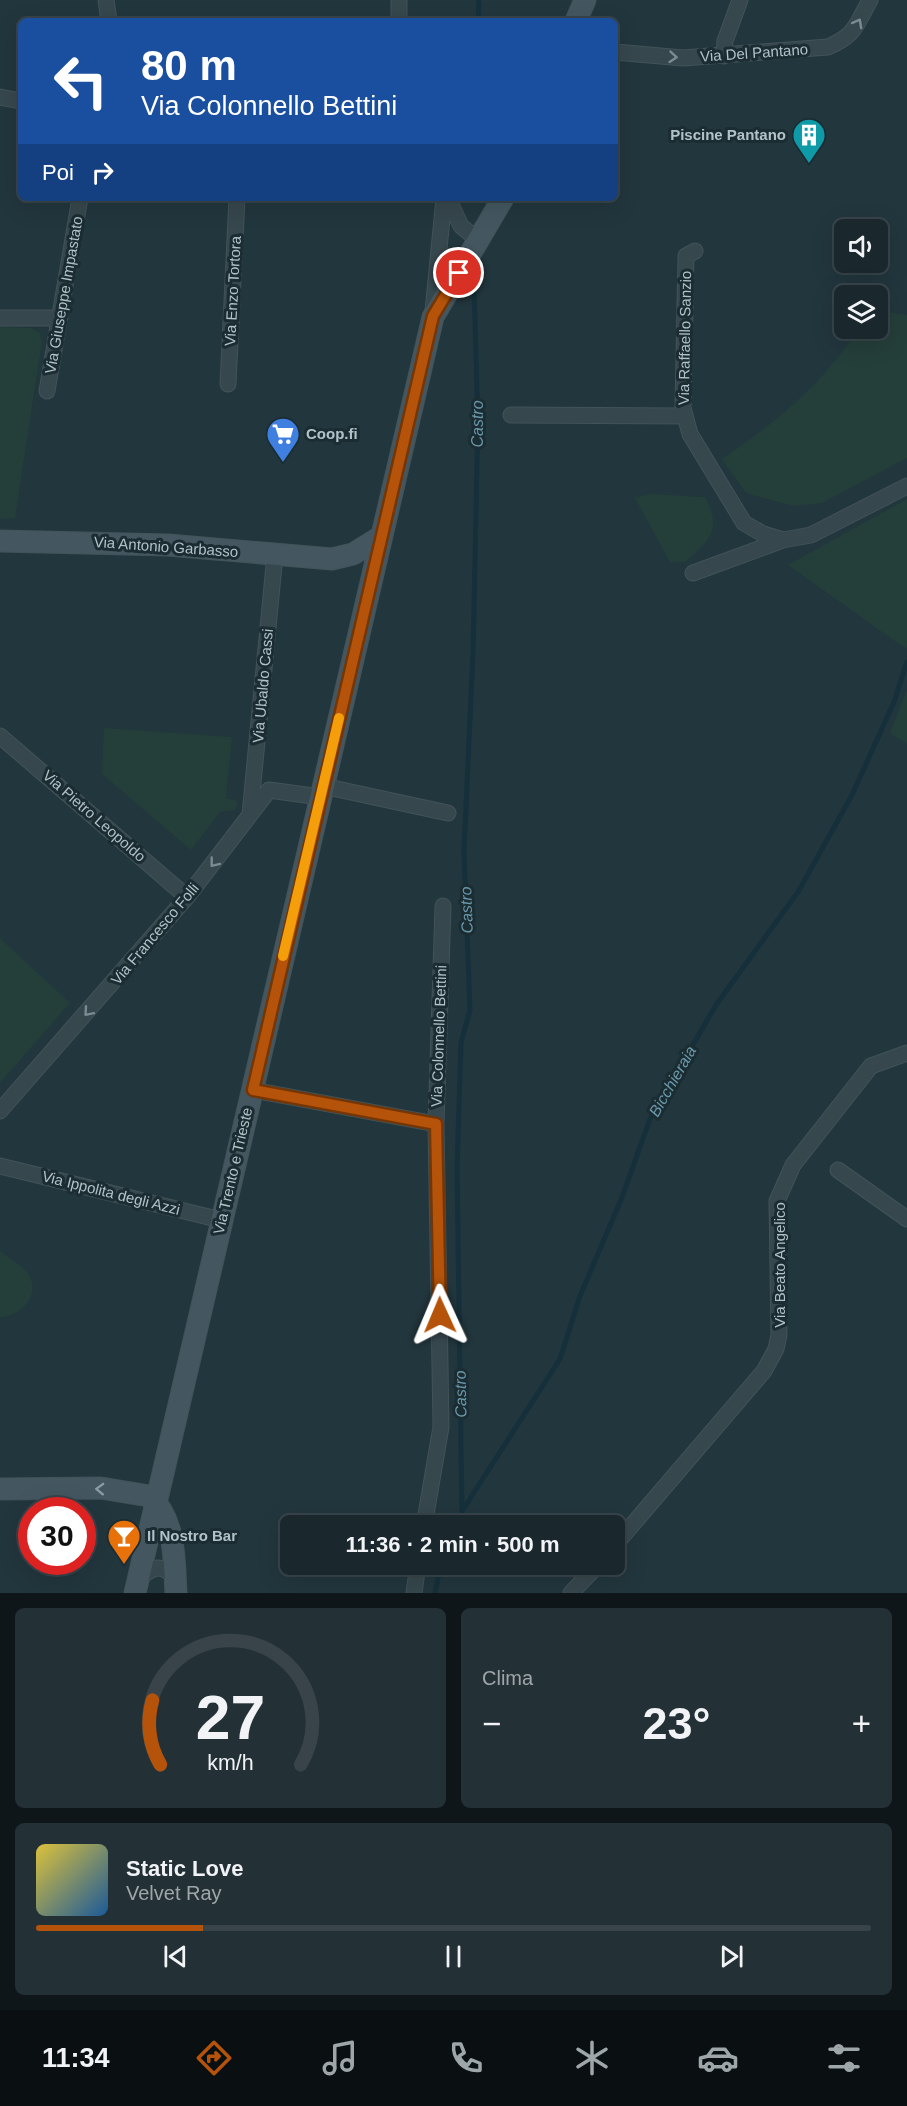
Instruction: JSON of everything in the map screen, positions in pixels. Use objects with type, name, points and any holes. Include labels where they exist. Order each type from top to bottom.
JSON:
[{"type":"main road","points":[[577,18],[585,0]]},
{"type":"main road","points":[[433,316],[501,201]]},
{"type":"main road","name":"Via Trento e Trieste","points":[[136,1587],[433,316]]},
{"type":"main road","name":"Via Antonio Garbasso","points":[[0,541],[168,545],[333,559],[354,554],[382,536]]},
{"type":"main road","name":"Via Antonio Garbasso","points":[[333,559],[370,583]]},
{"type":"main road","points":[[0,1489],[101,1488],[149,1496],[155,1501],[171,1532],[175,1586]]},
{"type":"street","points":[[106,0],[109,18]]},
{"type":"street","points":[[399,0],[399,18]]},
{"type":"street","points":[[724,56],[725,41],[740,0]]},
{"type":"street","name":"Via Del Pantano","points":[[618,52],[683,58],[828,47],[844,40],[856,30],[870,0]]},
{"type":"street","points":[[0,97],[18,100]]},
{"type":"street","name":"Via Giuseppe Impastato","points":[[47,392],[80,201]]},
{"type":"street","name":"Via Enzo Tortora","points":[[228,384],[237,201]]},
{"type":"street","name":"Via Trento e Trieste","points":[[433,316],[446,201]]},
{"type":"street","points":[[448,201],[461,226],[479,241]]},
{"type":"street","name":"Via Raffaello Sanzio","points":[[695,250],[686,256],[682,408],[690,434],[744,523],[762,534],[783,540]]},
{"type":"street","points":[[0,318],[60,318]]},
{"type":"street","points":[[511,415],[685,416]]},
{"type":"street","points":[[693,573],[783,540],[811,535],[907,486]]},
{"type":"street","name":"Via Ubaldo Cassi","points":[[249,817],[275,555]]},
{"type":"street","name":"Via Pietro Leopoldo","points":[[0,736],[187,897]]},
{"type":"street","name":"Via Francesco Folli","points":[[0,1111],[187,897],[269,790],[322,791]]},
{"type":"street","points":[[322,791],[448,813]]},
{"type":"street","name":"Via Colonnello Bettini","points":[[253,1090],[436,1124],[443,906]]},
{"type":"street","name":"Via Beato Angelico","points":[[625,1533],[764,1371],[776,1349],[779,1335],[777,1201],[793,1165],[871,1066],[907,1053]]},
{"type":"street","points":[[426,1515],[441,1427],[436,1124]]},
{"type":"street","name":"Via Ippolita degli Azzi","points":[[0,1166],[221,1220]]},
{"type":"street","points":[[838,1170],[907,1219]]},
{"type":"street","name":"Via Trento e Trieste","points":[[136,1587],[149,1570],[159,1567],[167,1569],[175,1586]]},
{"type":"street","points":[[414,1593],[416,1575]]},
{"type":"street","points":[[571,1593],[588,1575]]},
{"type":"green space","points":[[888,312],[907,315],[907,458],[822,503],[793,506],[746,493],[722,459],[797,401],[814,385],[851,339],[888,339]]},
{"type":"green space","points":[[0,327],[31,328],[39,332],[42,341],[15,518],[0,519]]},
{"type":"green space","points":[[649,494],[705,497],[713,518],[711,534],[707,541],[685,562],[670,562],[635,498]]},
{"type":"green space","points":[[907,499],[907,646],[906,649],[788,565]]},
{"type":"green space","points":[[907,690],[907,744],[890,733]]},
{"type":"green space","points":[[104,728],[232,737],[226,798],[238,801],[235,810],[220,812],[191,850],[102,774]]},
{"type":"green space","points":[[0,938],[70,1003],[0,1083]]},
{"type":"green space","points":[[0,1251],[26,1271],[33,1287],[28,1302],[23,1308],[16,1313],[0,1317]]},
{"type":"waterway","name":"Castro","points":[[478,18],[479,0]]},
{"type":"waterway","name":"Castro","points":[[461,1515],[457,1168],[461,1043],[470,1010],[464,851],[473,653],[478,419],[474,292]]},
{"type":"waterway","name":"Bicchieraia","points":[[462,1511],[560,1359],[580,1296],[621,1200],[650,1119],[716,1005],[798,892],[852,795],[894,702],[907,662]]},
{"type":"waterway","name":"Castro","points":[[435,1593],[439,1575]]},
{"type":"slow traffic","points":[[283,956],[339,718]]},
{"type":"place","name":"Piscine Pantano","points":[[809,164]]},
{"type":"place","name":"Coop.fi","points":[[283,463]]},
{"type":"place","name":"Il Nostro Bar","points":[[124,1565]]},
{"type":"route","points":[[440,1315],[436,1124],[253,1090],[433,316],[459,273]]}]
